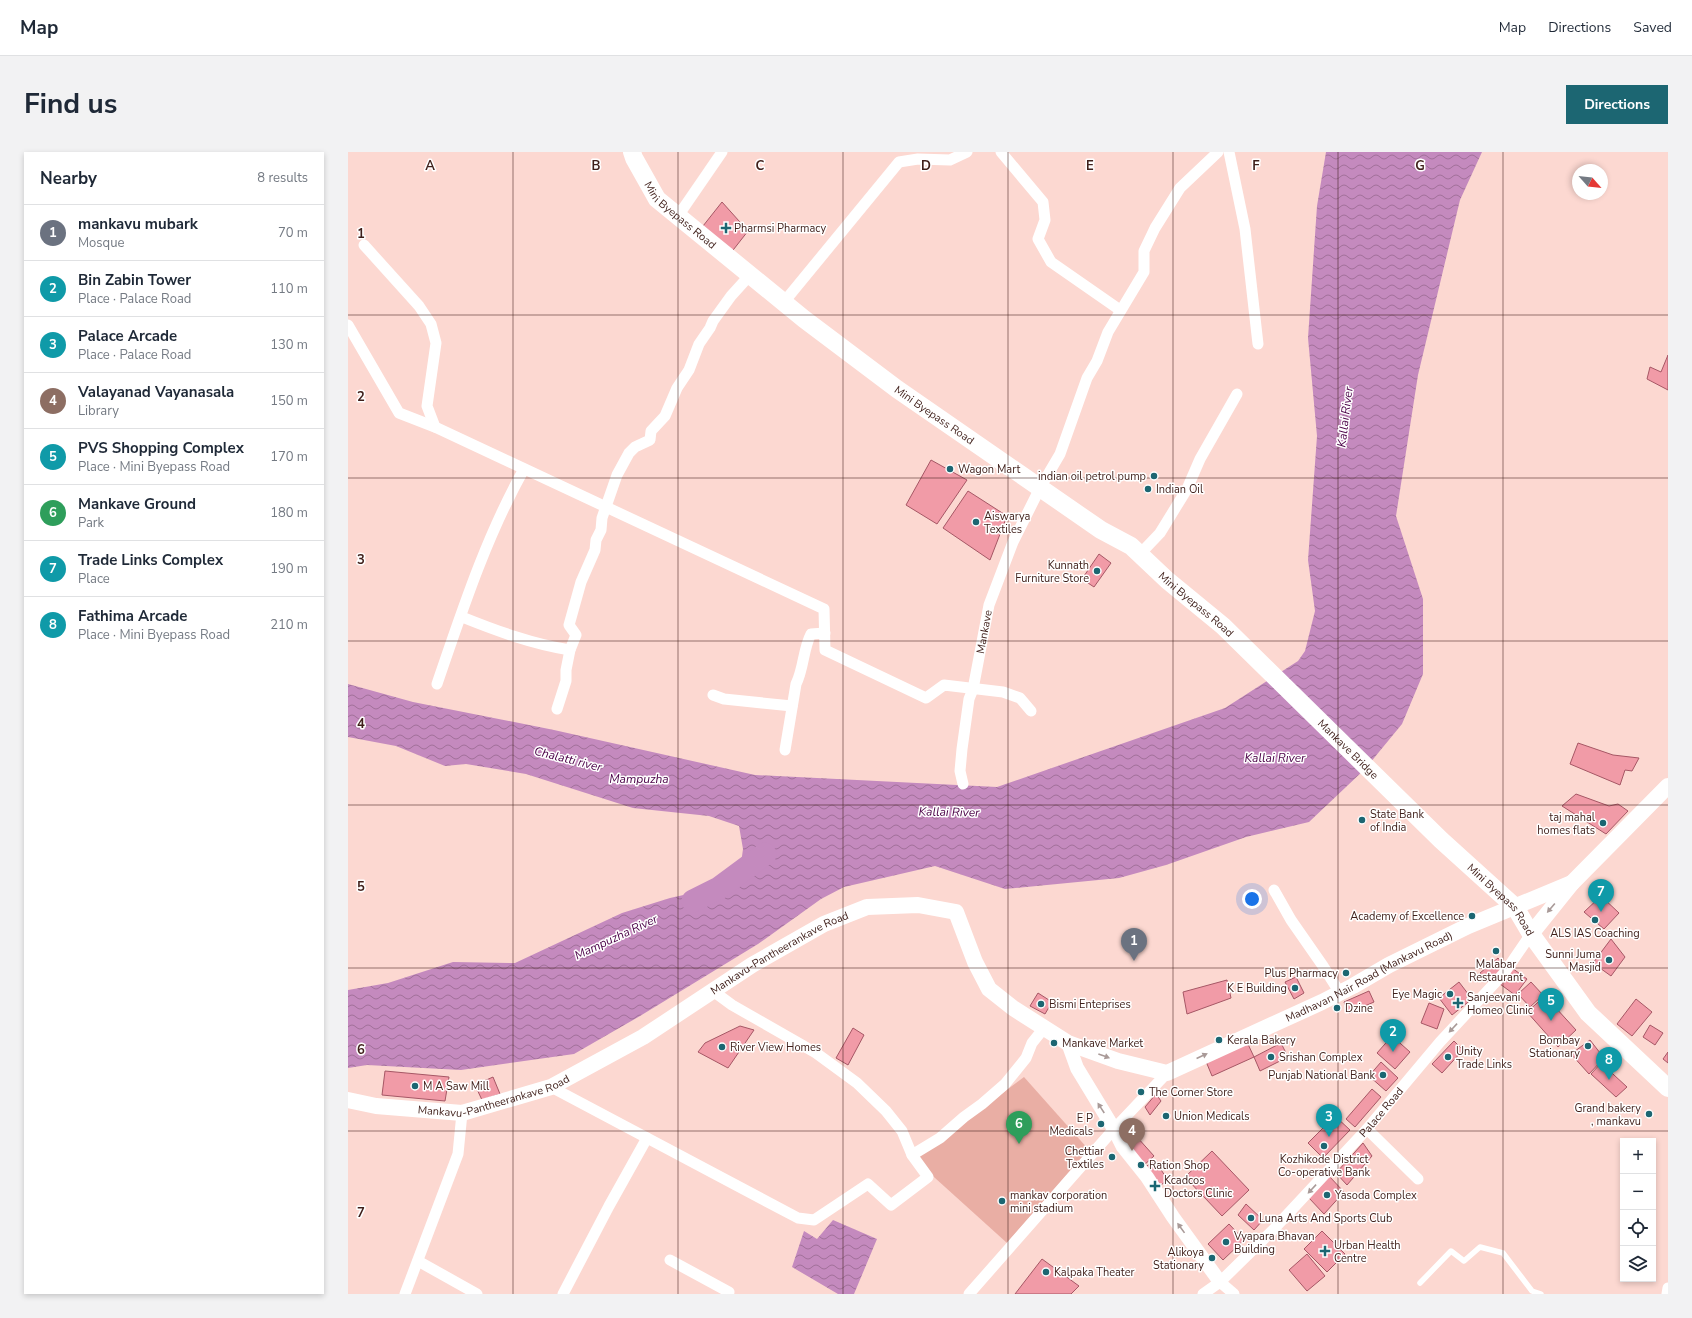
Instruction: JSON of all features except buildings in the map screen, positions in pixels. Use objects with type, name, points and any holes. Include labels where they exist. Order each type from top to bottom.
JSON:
[{"type":"main road","name":"Mini Byepass Road","points":[[632,152],[657,199],[750,275],[897,389],[1101,530],[1131,546],[1167,580],[1223,626],[1256,658]]},
{"type":"main road","name":"Mankave Bridge","points":[[1256,658],[1441,840]]},
{"type":"main road","name":"Madhavan Nair Road (Mankavu Road)","points":[[1531,934],[1572,883],[1668,786]]},
{"type":"main road","name":"Mini Byepass Road","points":[[1441,840],[1516,907],[1531,934],[1588,1013],[1668,1088]]},
{"type":"main road","name":"Madhavan Nair Road (Mankavu Road)","points":[[1167,1073],[1340,993],[1389,965],[1461,930],[1572,883]]},
{"type":"main road","name":"Mankavu-Pantheerankave Road","points":[[348,1100],[376,1106],[462,1113],[551,1087],[643,1037],[752,965],[824,924],[867,907],[918,905],[956,912],[975,962],[989,989],[1013,1008],[1068,1043],[1118,1061],[1167,1073]]},
{"type":"street","points":[[678,216],[722,152]]},
{"type":"street","points":[[784,302],[899,162],[918,159],[950,160],[968,152]]},
{"type":"street","points":[[1001,152],[1043,202],[1045,220],[1038,239],[1051,262],[1120,310]]},
{"type":"street","name":"Mankave","points":[[963,784],[960,771],[963,737],[969,699],[973,689],[989,604],[1013,542],[1040,488],[1060,454],[1087,378],[1096,362],[1108,332],[1144,272],[1144,251],[1155,228],[1180,188],[1218,152]]},
{"type":"street","points":[[1229,152],[1244,229],[1258,344]]},
{"type":"street","points":[[364,245],[419,306],[431,324],[436,343],[427,406],[435,427]]},
{"type":"street","points":[[557,709],[566,681],[566,670],[570,650],[576,635],[569,626],[581,582],[595,550],[596,540],[601,530],[602,518],[617,476],[629,453],[635,447],[650,440],[651,431],[665,416],[672,398],[689,370],[699,344],[731,296],[750,275]]},
{"type":"street","points":[[348,325],[399,414],[435,427],[824,609],[825,650],[926,698],[944,685],[1003,692],[1020,698],[1031,710]]},
{"type":"street","points":[[1140,554],[1160,533],[1187,489],[1200,459],[1237,394]]},
{"type":"street","points":[[437,684],[462,617],[468,592],[482,557],[502,512],[524,469]]},
{"type":"street","points":[[462,617],[504,634],[540,644],[570,650]]},
{"type":"street","points":[[785,750],[796,684],[808,640],[811,634],[825,633]]},
{"type":"street","points":[[713,696],[724,699],[792,706]]},
{"type":"street","points":[[1274,890],[1291,920],[1340,993]]},
{"type":"street","name":"Palace Road","points":[[1203,1294],[1220,1282],[1272,1231],[1367,1129],[1440,1042],[1505,972],[1531,934]]},
{"type":"street","points":[[551,1087],[798,1218],[814,1220],[868,1184],[891,1205],[928,1177],[912,1155],[902,1131],[886,1111],[857,1083],[816,1053],[732,1005],[713,991]]},
{"type":"street","points":[[912,1155],[940,1138],[1005,1084],[1026,1058],[1032,1043],[1044,1028]]},
{"type":"street","points":[[1068,1043],[1077,1068],[1114,1129],[1123,1147],[1147,1177],[1173,1217],[1220,1282],[1234,1294]]},
{"type":"street","points":[[969,1294],[1114,1129],[1167,1073]]},
{"type":"street","points":[[405,1294],[458,1154],[462,1113]]},
{"type":"street","points":[[1367,1129],[1418,1179]]},
{"type":"street","points":[[563,1294],[609,1206],[647,1138]]},
{"type":"street","points":[[670,1260],[729,1292],[728,1294]]},
{"type":"street","points":[[418,1261],[477,1294]]},
{"type":"street","points":[[1667,1294],[1668,1288]]},
{"type":"lane","points":[[1420,1282],[1450,1251],[1464,1261],[1480,1247],[1503,1253],[1532,1291],[1541,1294]]},
{"type":"shaded area","name":"mankav corporation mini stadium","points":[[1024,1077],[1089,1150],[1007,1243],[914,1159]]},
{"type":"water","name":"Kallai River","points":[[1326,152],[1482,152],[1460,200],[1418,375],[1396,516],[1423,599],[1423,674],[1402,724],[1365,769],[1309,822],[1246,837],[1166,865],[1119,878],[1005,889],[935,866],[844,887],[821,899],[758,944],[640,1016],[574,1054],[461,1070],[367,1065],[348,1068],[348,990],[388,983],[453,962],[515,963],[622,913],[670,898],[724,886],[739,878],[743,849],[739,826],[709,816],[633,808],[526,774],[466,764],[445,766],[396,746],[348,737],[348,684],[413,702],[554,730],[755,775],[997,787],[1225,708],[1298,661],[1305,651],[1315,611],[1308,560],[1317,436],[1308,338],[1317,206]]},
{"type":"water","points":[[833,1220],[877,1239],[854,1294],[838,1294],[792,1267],[804,1231],[817,1239]]},
{"type":"waterway","name":"Mampuzha River","points":[[693,901],[719,888],[765,854]]},
{"type":"place","name":"Pharmsi Pharmacy","points":[[726,228]]},
{"type":"place","name":"Wagon Mart","points":[[950,469]]},
{"type":"place","name":"indian oil petrol pump","points":[[1154,476]]},
{"type":"place","name":"Indian Oil","points":[[1148,489]]},
{"type":"place","name":"Aiswarya Textiles","points":[[976,522]]},
{"type":"place","name":"Kunnath Furniture Store","points":[[1097,571]]},
{"type":"place","name":"State Bank of India","points":[[1362,820]]},
{"type":"place","name":"taj mahal homes flats","points":[[1603,823]]},
{"type":"place","name":"Trade Links Complex","points":[[1601,912]]},
{"type":"place","name":"Academy of Excellence","points":[[1472,916]]},
{"type":"place","name":"ALS IAS Coaching","points":[[1595,920]]},
{"type":"place","name":"Malabar Restaurant","points":[[1496,951]]},
{"type":"place","name":"Sunni Juma Masjid","points":[[1609,960]]},
{"type":"place","name":"mankavu mubark","points":[[1134,961]]},
{"type":"place","name":"Plus Pharmacy","points":[[1346,973]]},
{"type":"place","name":"K E Building","points":[[1295,988]]},
{"type":"place","name":"Eye Magic","points":[[1450,994]]},
{"type":"place","name":"Sanjeevani Homeo Clinic","points":[[1458,1003]]},
{"type":"place","name":"Bismi Enteprises","points":[[1041,1004]]},
{"type":"place","name":"Dzine","points":[[1337,1008]]},
{"type":"place","name":"PVS Shopping Complex","points":[[1551,1021]]},
{"type":"place","name":"Kerala Bakery","points":[[1219,1040]]},
{"type":"place","name":"Mankave Market","points":[[1054,1043]]},
{"type":"place","name":"Bombay Stationary","points":[[1588,1046]]},
{"type":"place","name":"River View Homes","points":[[722,1047]]},
{"type":"place","name":"Bin Zabin Tower","points":[[1393,1052]]},
{"type":"place","name":"Srishan Complex","points":[[1271,1057]]},
{"type":"place","name":"Unity Trade Links","points":[[1448,1057]]},
{"type":"place","name":"Punjab National Bank","points":[[1383,1075]]},
{"type":"place","name":"Fathima Arcade","points":[[1609,1080]]},
{"type":"place","name":"M A Saw Mill","points":[[415,1086]]},
{"type":"place","name":"The Corner Store","points":[[1141,1092]]},
{"type":"place","name":"Grand bakery , mankavu","points":[[1649,1114]]},
{"type":"place","name":"Union Medicals","points":[[1166,1116]]},
{"type":"place","name":"E P Medicals","points":[[1101,1124]]},
{"type":"place","name":"Palace Arcade","points":[[1329,1137]]},
{"type":"place","name":"Mankave Ground","points":[[1019,1144]]},
{"type":"place","name":"Kozhikode District Co-operative Bank","points":[[1324,1146]]},
{"type":"place","name":"Valayanad Vayanasala","points":[[1132,1151]]},
{"type":"place","name":"Chettiar Textiles","points":[[1112,1157]]},
{"type":"place","name":"Ration Shop","points":[[1141,1165]]},
{"type":"place","name":"Kcadcos Doctors Clinic","points":[[1155,1186]]},
{"type":"place","name":"Yasoda Complex","points":[[1327,1195]]},
{"type":"place","name":"mankav corporation mini stadium","points":[[1002,1201]]},
{"type":"place","name":"Luna Arts And Sports Club","points":[[1251,1218]]},
{"type":"place","name":"Vyapara Bhavan Building","points":[[1226,1242]]},
{"type":"place","name":"Urban Health Centre","points":[[1325,1251]]},
{"type":"place","name":"Alikoya Stationary","points":[[1212,1258]]},
{"type":"place","name":"Kalpaka Theater","points":[[1046,1272]]},
{"type":"water label","name":"Chalatti river","points":[[568,759]]},
{"type":"water label","name":"Mampuzha","points":[[639,779]]}]
